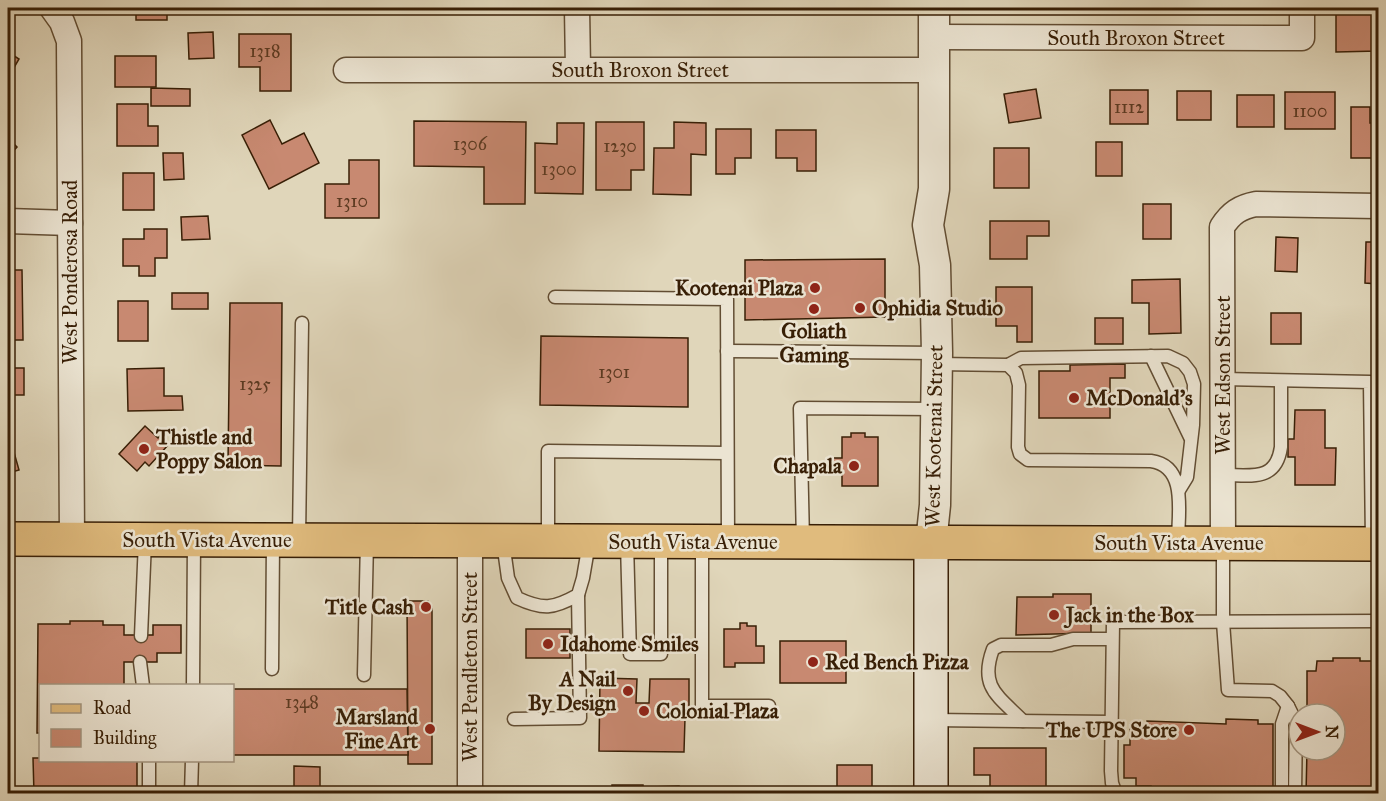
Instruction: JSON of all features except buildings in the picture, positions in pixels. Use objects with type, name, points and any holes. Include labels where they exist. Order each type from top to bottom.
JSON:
[{"type":"main road","name":"South Vista Avenue","points":[[8,539],[1375,544]]},
{"type":"main road","name":"West Kootenai Street","points":[[931,543],[931,794]]},
{"type":"street","name":"West Ponderosa Road","points":[[52,8],[62,22],[69,41],[72,540]]},
{"type":"street","points":[[578,8],[578,69]]},
{"type":"street","name":"West Kootenai Street","points":[[931,543],[935,505],[937,359],[935,265],[928,225],[934,189],[934,8]]},
{"type":"street","name":"South Broxon Street","points":[[934,37],[1302,38],[1302,8]]},
{"type":"street","name":"South Broxon Street","points":[[346,70],[933,70]]},
{"type":"street","name":"West Edson Street","points":[[1223,544],[1222,227],[1236,211],[1244,206],[1256,204],[1378,206]]},
{"type":"street","points":[[8,221],[70,223]]},
{"type":"street","name":"West Pendleton Street","points":[[470,541],[470,794]]},
{"type":"lane","points":[[555,297],[727,299],[728,453],[715,542],[702,706],[768,706]]},
{"type":"lane","points":[[272,669],[286,540],[302,323]]},
{"type":"lane","points":[[727,351],[937,359],[1008,365],[1021,358],[1151,356],[1177,358],[1190,372],[1194,384],[1193,425],[1187,477],[1179,490]]},
{"type":"lane","points":[[1151,356],[1190,437]]},
{"type":"lane","points":[[1008,365],[1016,373],[1019,385],[1018,447],[1020,454],[1028,460],[1160,462],[1169,468],[1179,490],[1178,544]]},
{"type":"lane","points":[[1223,380],[1370,382],[1375,544]]},
{"type":"lane","points":[[1223,475],[1262,475],[1274,468],[1280,457],[1281,447],[1281,382]]},
{"type":"lane","points":[[803,542],[800,408],[936,409]]},
{"type":"lane","points":[[548,541],[549,451],[728,453]]},
{"type":"lane","points":[[141,636],[145,540]]},
{"type":"lane","points":[[193,684],[194,540]]},
{"type":"lane","points":[[364,675],[367,540]]},
{"type":"lane","points":[[502,541],[508,578],[517,598],[536,606],[560,606],[578,595]]},
{"type":"lane","points":[[514,719],[580,718],[578,595],[589,541]]},
{"type":"lane","points":[[627,542],[630,654],[662,654],[661,542]]},
{"type":"lane","points":[[1223,544],[1223,622],[1228,690],[1272,691],[1281,696],[1287,705]]},
{"type":"lane","points":[[1116,794],[1111,771],[1113,622],[1378,621]]},
{"type":"lane","points":[[1023,721],[991,688],[988,680],[988,661],[993,649],[1001,645],[1052,645],[1073,639],[1112,639]]},
{"type":"lane","points":[[140,662],[142,684]]},
{"type":"lane","points":[[1282,794],[1282,724],[1287,709]]},
{"type":"lane","points":[[931,720],[1111,722]]},
{"type":"lane","points":[[149,762],[149,794]]},
{"type":"lane","points":[[192,762],[192,794]]},
{"type":"lane","points":[[1295,762],[1295,794]]},
{"type":"place","name":"Kootenai Plaza","points":[[815,288]]},
{"type":"place","name":"Ophidia Studio","points":[[860,308]]},
{"type":"place","name":"Goliath Gaming","points":[[814,309]]},
{"type":"place","name":"McDonald's","points":[[1074,398]]},
{"type":"place","name":"Thistle and Poppy Salon","points":[[144,449]]},
{"type":"place","name":"Chapala","points":[[854,466]]},
{"type":"place","name":"Title Cash","points":[[426,607]]},
{"type":"place","name":"Jack in the Box","points":[[1054,615]]},
{"type":"place","name":"Idahome Smiles","points":[[548,644]]},
{"type":"place","name":"Red Bench Pizza","points":[[813,662]]},
{"type":"place","name":"A Nail By Design","points":[[628,691]]},
{"type":"place","name":"Colonial Plaza","points":[[644,711]]},
{"type":"place","name":"Marsland Fine Art","points":[[430,729]]},
{"type":"place","name":"The UPS Store","points":[[1189,730]]}]
